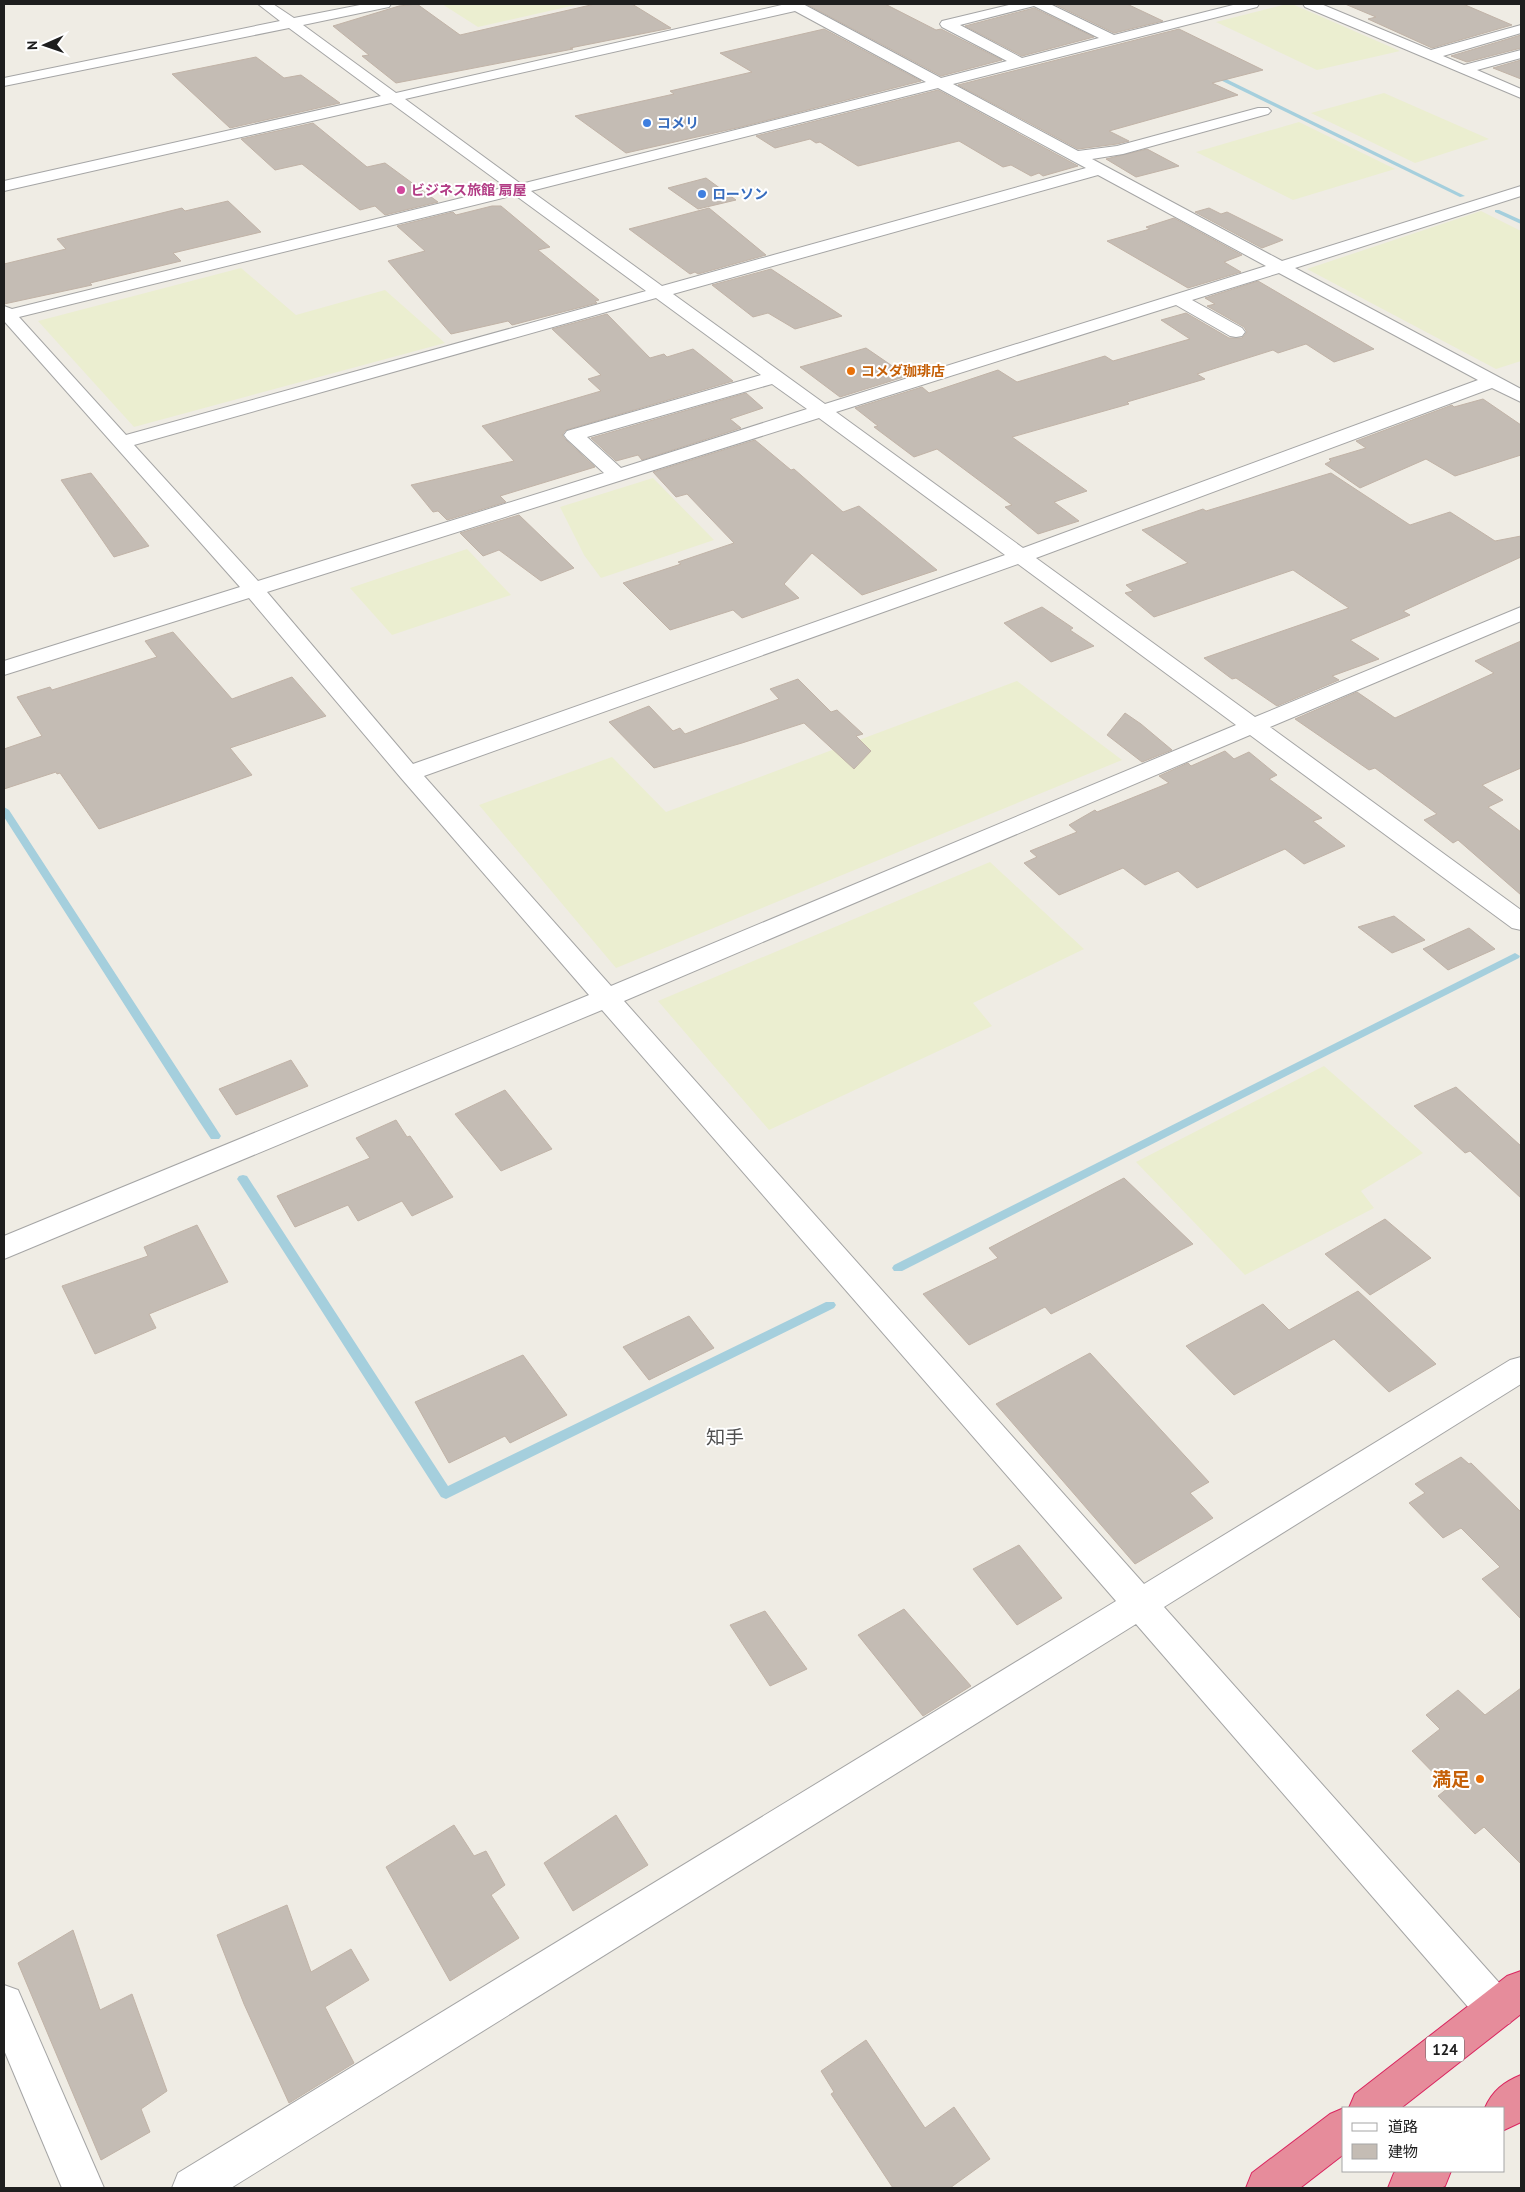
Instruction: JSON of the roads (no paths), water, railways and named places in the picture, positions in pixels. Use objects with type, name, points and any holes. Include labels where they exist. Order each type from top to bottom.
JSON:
[{"type":"highway","name":"124","points":[[1370,2107],[1509,2000]]},
{"type":"highway","points":[[1505,2109],[1521,2095]]},
{"type":"highway","points":[[1267,2188],[1342,2130]]},
{"type":"highway","points":[[1408,2188],[1429,2172]]},
{"type":"street","points":[[265,4],[1521,922]]},
{"type":"street","points":[[4,82],[384,4]]},
{"type":"street","points":[[1021,62],[947,24],[1029,4]]},
{"type":"street","points":[[1040,4],[1112,40]]},
{"type":"street","points":[[1252,4],[519,189],[5,314],[254,590],[409,773],[609,997],[1141,1603],[1509,2000]]},
{"type":"street","points":[[1310,4],[1521,94]]},
{"type":"street","points":[[4,186],[394,99],[796,5],[942,82],[1279,267],[1521,396]]},
{"type":"street","points":[[1430,55],[1521,29]]},
{"type":"street","points":[[1464,69],[1521,54]]},
{"type":"street","points":[[1076,156],[1118,151],[1263,111]]},
{"type":"street","points":[[122,442],[1101,170]]},
{"type":"street","points":[[4,668],[1521,191]]},
{"type":"street","points":[[1178,298],[1236,332]]},
{"type":"street","points":[[617,476],[574,435],[775,377]]},
{"type":"street","points":[[409,773],[1021,556],[1493,381]]},
{"type":"street","points":[[4,1248],[609,997],[1521,613]]},
{"type":"street","points":[[193,2188],[1521,1369]]},
{"type":"street","points":[[4,2004],[82,2188]]},
{"type":"waterway","points":[[1212,74],[1462,196]]},
{"type":"waterway","points":[[1497,211],[1521,222]]},
{"type":"waterway","points":[[4,810],[215,1136],[203,1118]]},
{"type":"waterway","points":[[898,1268],[1515,956]]},
{"type":"waterway","points":[[243,1179],[446,1493],[830,1305]]},
{"type":"place","name":"コメリ","points":[[647,123]]},
{"type":"place","name":"ビジネス旅館 扇屋","points":[[401,190]]},
{"type":"place","name":"ローソン","points":[[702,194]]},
{"type":"place","name":"コメダ珈琲店","points":[[851,371]]},
{"type":"place","name":"満足","points":[[1480,1779]]},
{"type":"district","name":"知手","points":[[725,1437]]}]
